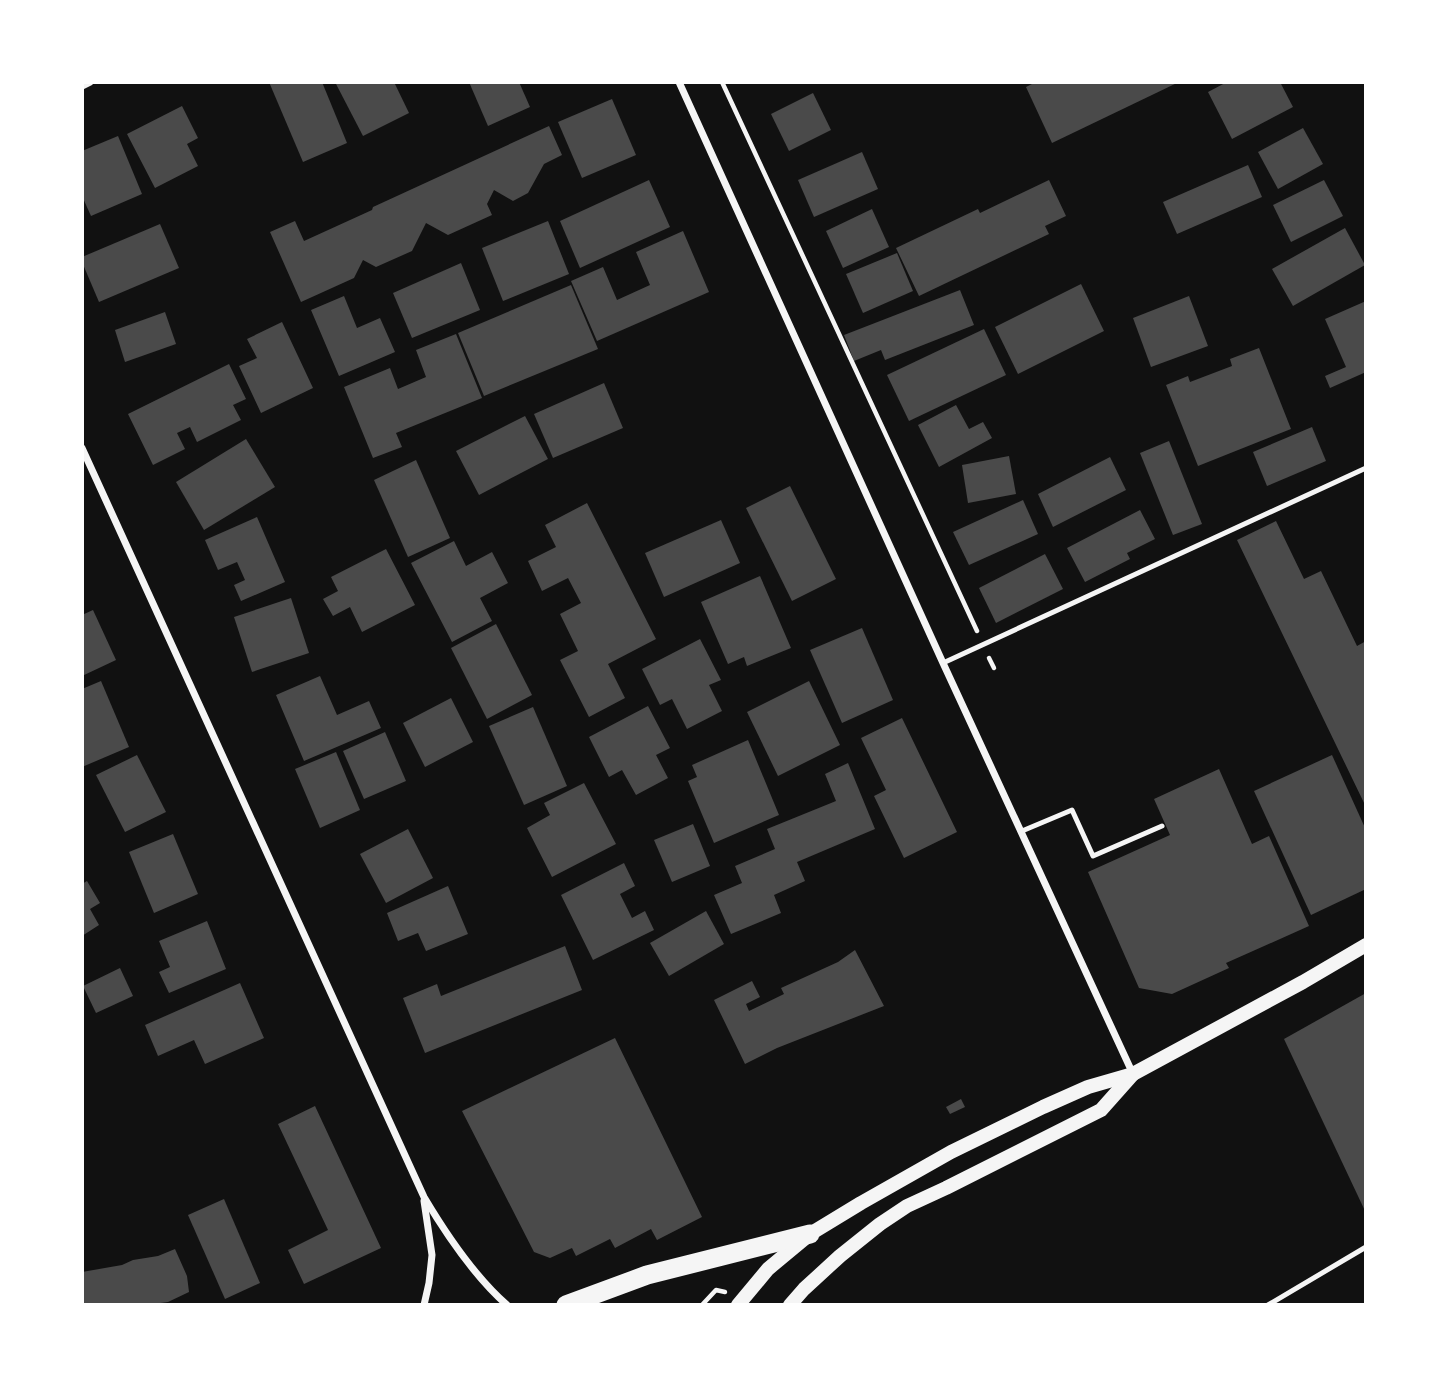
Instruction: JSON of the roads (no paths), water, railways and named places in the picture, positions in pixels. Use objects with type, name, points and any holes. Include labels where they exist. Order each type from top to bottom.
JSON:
[{"type":"highway","points":[[566,1305],[647,1275],[810,1234]]},
{"type":"main road","points":[[738,1305],[768,1269],[810,1234],[962,1146],[1088,1087],[1133,1074],[1366,945]]},
{"type":"main road","points":[[790,1305],[831,1264],[880,1224],[907,1206],[1101,1110],[1133,1074]]},
{"type":"street","points":[[82,86],[90,82]]},
{"type":"street","points":[[679,82],[1133,1074]]},
{"type":"street","points":[[82,448],[424,1196],[472,1268],[508,1305]]},
{"type":"street","points":[[424,1196],[432,1255],[424,1305]]},
{"type":"lane","points":[[943,663],[1366,468]]},
{"type":"lane","points":[[1022,831],[1072,810],[1093,856],[1162,826]]},
{"type":"lane","points":[[1268,1305],[1366,1247]]}]
